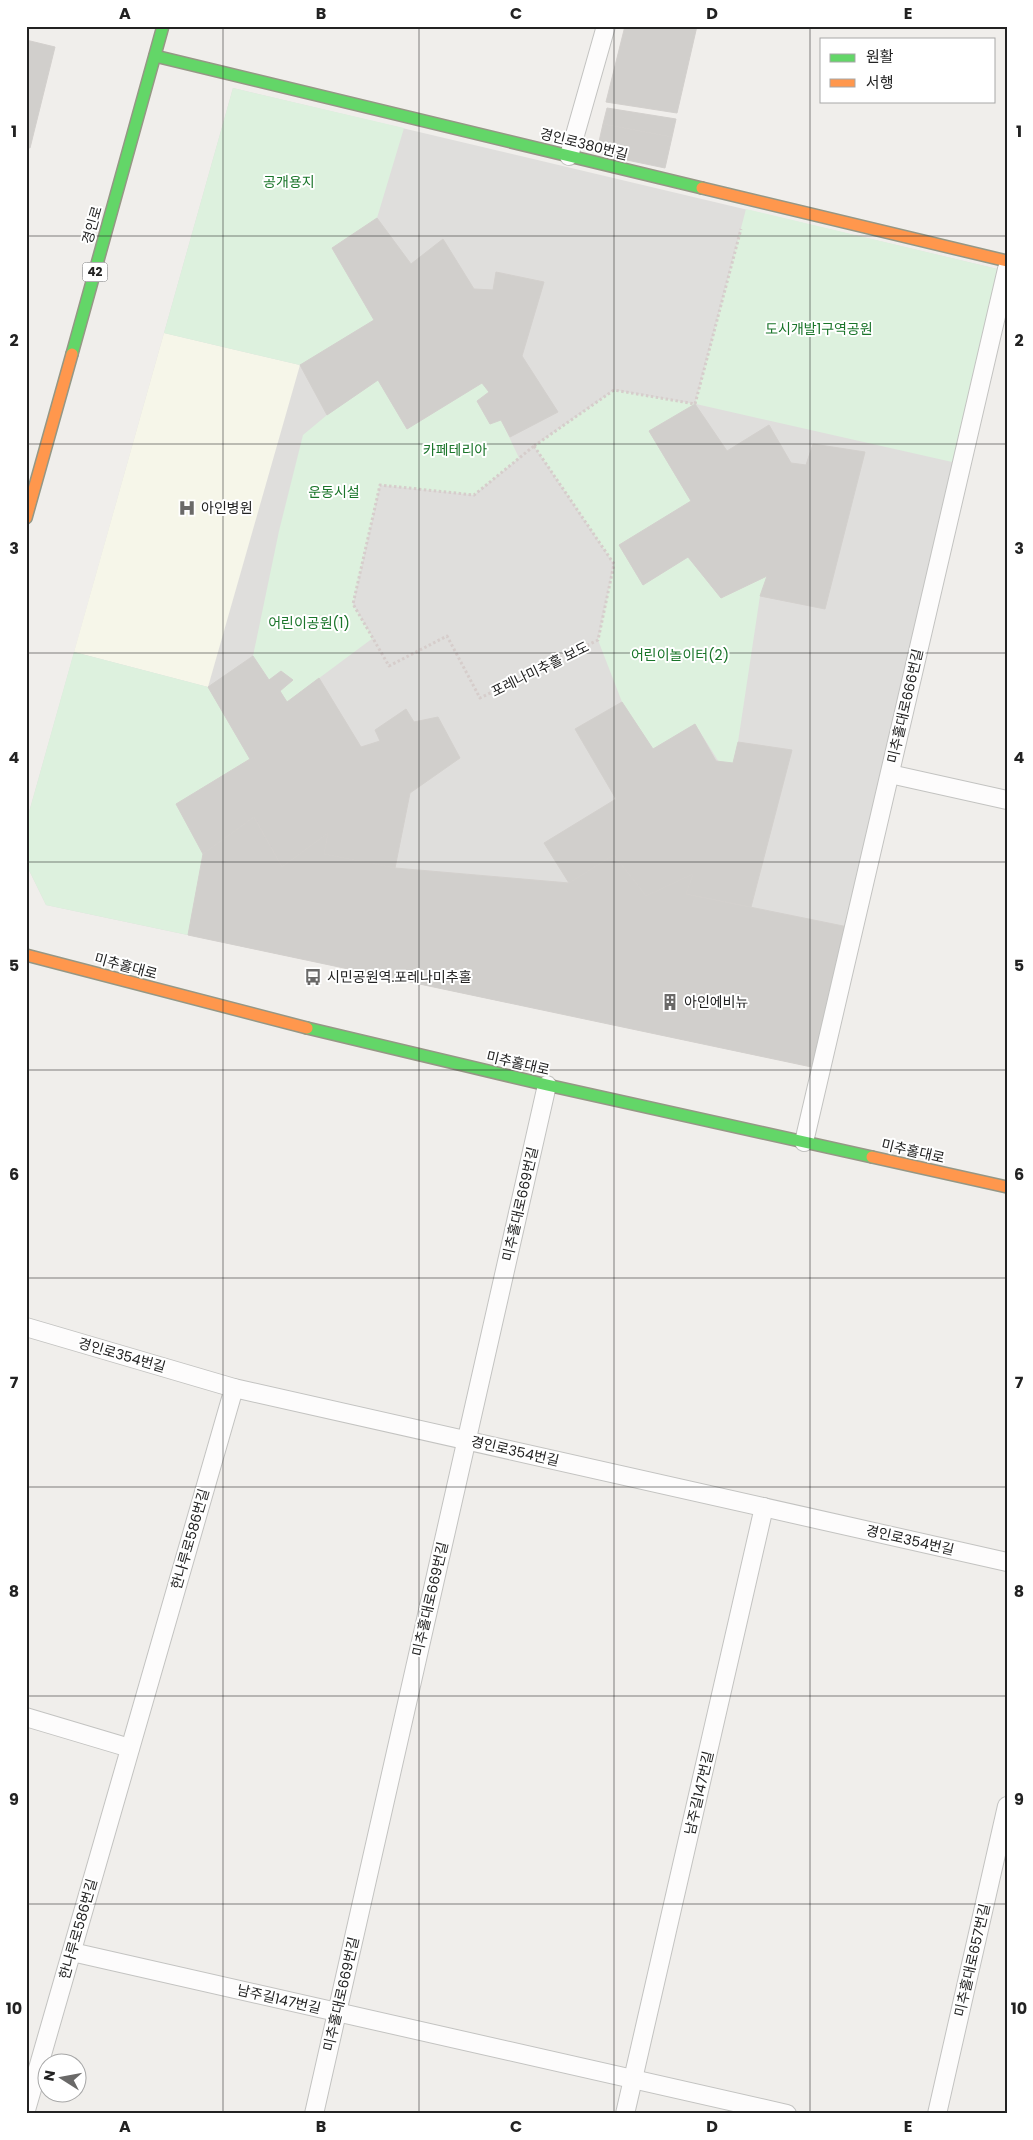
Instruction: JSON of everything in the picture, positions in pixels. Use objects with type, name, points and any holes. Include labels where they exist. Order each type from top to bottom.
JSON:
[{"type":"main road","name":"경인로","points":[[26,518],[163,26]]},
{"type":"main road","name":"경인로380번길","points":[[155,56],[1007,261]]},
{"type":"main road","name":"미추홀대로","points":[[26,955],[301,1027],[547,1085],[1007,1187]]},
{"type":"lane","points":[[569,156],[606,26]]},
{"type":"lane","name":"미추홀대로666번길","points":[[804,1142],[1007,269]]},
{"type":"lane","points":[[890,774],[1007,800]]},
{"type":"lane","name":"미추홀대로669번길","points":[[314,2114],[547,1085]]},
{"type":"lane","name":"경인로354번길","points":[[26,1327],[234,1388],[1007,1562]]},
{"type":"lane","name":"한나루로586번길","points":[[26,2110],[234,1388]]},
{"type":"lane","name":"남주길147번길","points":[[633,2079],[764,1507]]},
{"type":"lane","points":[[26,1717],[130,1748]]},
{"type":"lane","name":"미추홀대로657번길","points":[[937,2114],[1007,1806]]},
{"type":"lane","name":"남주길147번길","points":[[72,1952],[787,2114]]},
{"type":"lane","points":[[625,2114],[633,2079]]},
{"type":"path","points":[[534,446],[614,390],[695,404],[742,228]]},
{"type":"path","name":"포레나미추홀 보도","points":[[534,446],[614,564],[598,640],[480,698],[447,636],[390,666],[353,604],[380,484],[474,495],[534,446]]},
{"type":"shaded area","points":[[233,88],[1006,271],[821,1069],[46,905],[26,864],[26,823]]},
{"type":"shaded area","name":"아인병원","points":[[164,333],[300,365],[208,687],[74,652]]},
{"type":"green space","name":"공개용지","points":[[233,88],[404,128],[377,218],[332,248],[374,320],[300,365],[164,333]]},
{"type":"green space","points":[[746,209],[1006,271],[961,464],[696,404],[649,431],[691,501],[619,545],[643,585],[688,557],[721,598],[767,576],[760,596],[738,742],[733,763],[719,762],[695,724],[653,749],[622,702],[598,640],[614,564],[534,446],[614,390],[695,404]]},
{"type":"green space","points":[[378,380],[407,429],[482,383],[489,392],[477,402],[490,423],[501,420],[519,458],[474,495],[380,485],[353,604],[373,638],[287,702],[280,691],[293,680],[281,671],[269,680],[253,656],[279,531],[303,435],[327,415]]},
{"type":"green space","points":[[74,652],[208,687],[250,759],[176,804],[203,854],[188,935],[46,905],[26,864],[26,823]]},
{"type":"building","points":[[625,26],[697,26],[677,113],[606,102]]},
{"type":"building","points":[[26,40],[55,47],[30,148],[26,147]]},
{"type":"building","points":[[607,108],[676,119],[672,137],[603,124]]},
{"type":"building","points":[[603,124],[672,137],[665,168],[603,155],[598,146]]},
{"type":"building","points":[[377,218],[411,264],[443,239],[474,289],[493,290],[496,272],[544,282],[522,356],[558,412],[510,437],[501,420],[490,424],[477,401],[489,392],[482,383],[407,429],[378,380],[327,415],[300,365],[374,320],[332,248]]},
{"type":"building","points":[[695,404],[727,451],[769,425],[791,463],[806,465],[813,444],[865,452],[825,609],[760,596],[767,576],[721,598],[688,557],[643,585],[619,545],[691,501],[649,431]]},
{"type":"building","points":[[253,656],[269,680],[281,671],[293,680],[280,691],[287,702],[319,678],[361,747],[380,741],[375,730],[406,709],[414,722],[438,717],[460,758],[410,793],[395,868],[324,854],[328,833],[282,867],[254,817],[203,854],[176,804],[250,759],[208,687]]},
{"type":"building","points":[[622,702],[653,749],[695,724],[716,761],[733,763],[738,742],[792,750],[751,907],[686,894],[693,874],[646,896],[614,855],[569,883],[544,843],[616,799],[575,729]]},
{"type":"building","name":"아인에비뉴","points":[[254,817],[282,867],[328,833],[324,854],[395,868],[569,883],[614,855],[646,896],[693,874],[686,894],[853,928],[821,1069],[188,935],[203,854]]},
{"type":"traffic: fast","points":[[72,354],[163,26]]},
{"type":"traffic: fast","points":[[155,56],[702,188]]},
{"type":"traffic: fast","points":[[307,1028],[547,1085],[872,1157]]},
{"type":"traffic: slow","points":[[702,188],[1007,261]]},
{"type":"traffic: slow","points":[[26,518],[72,354]]},
{"type":"traffic: slow","points":[[26,955],[307,1028]]},
{"type":"traffic: slow","points":[[872,1157],[1007,1187]]},
{"type":"place","name":"아인병원","points":[[187,508]]},
{"type":"place","name":"시민공원역.포레나미추홀","points":[[313,977]]},
{"type":"place","name":"아인에비뉴","points":[[670,1002]]},
{"type":"park label","name":"도시개발1구역공원","points":[[819,329]]},
{"type":"park label","name":"카페테리아","points":[[455,450]]},
{"type":"park label","name":"운동시설","points":[[334,492]]},
{"type":"park label","name":"어린이공원(1)","points":[[309,623]]},
{"type":"park label","name":"어린이놀이터(2)","points":[[680,655]]}]
